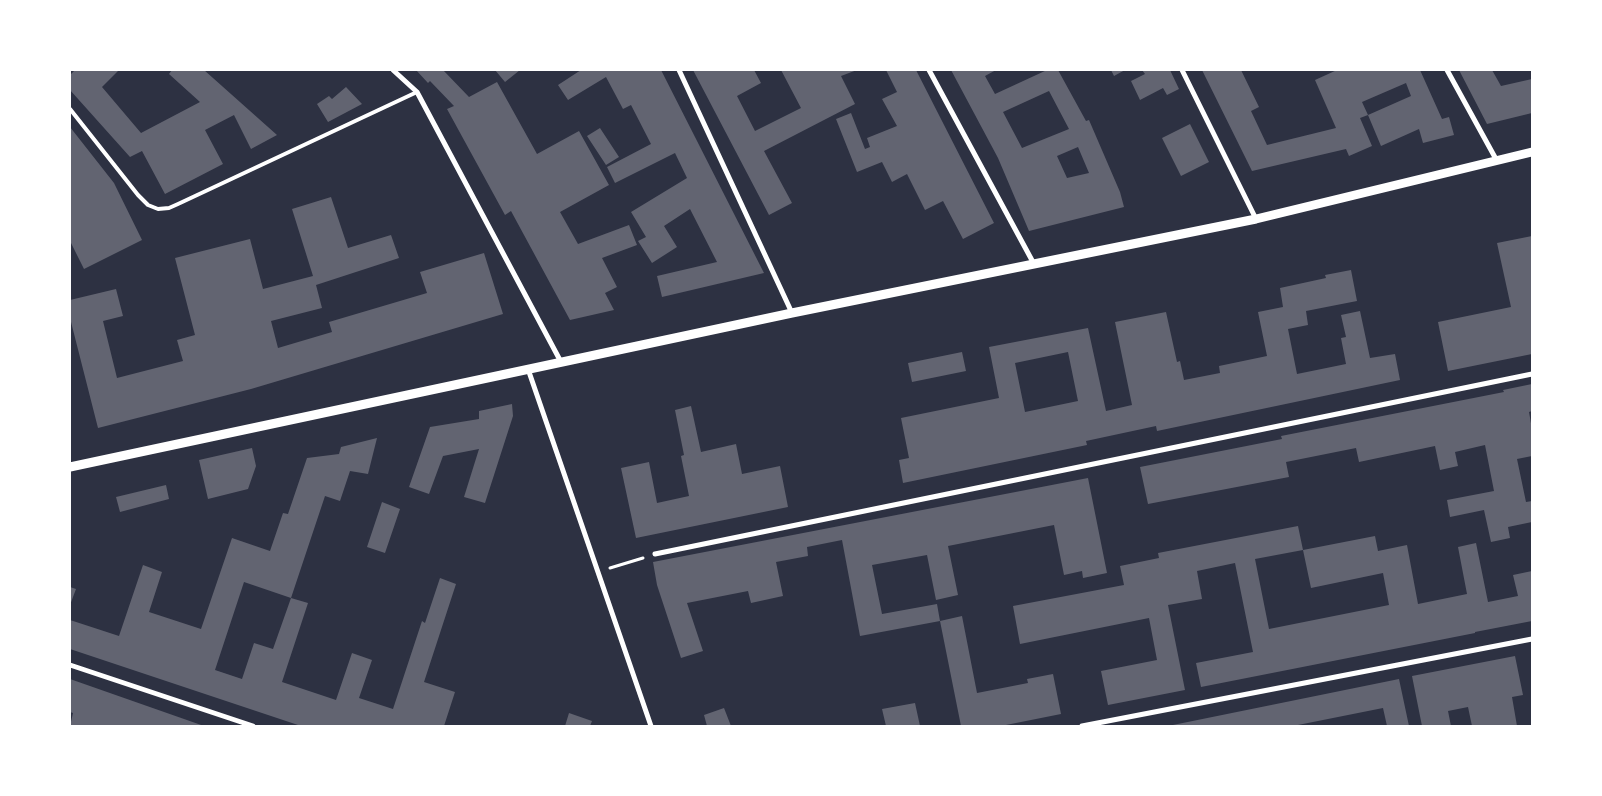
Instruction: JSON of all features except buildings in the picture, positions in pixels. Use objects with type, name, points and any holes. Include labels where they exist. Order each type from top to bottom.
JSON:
[{"type":"street","points":[[393,70],[417,92],[560,362]]},
{"type":"street","points":[[679,70],[792,313]]},
{"type":"street","points":[[929,70],[1034,265]]},
{"type":"street","points":[[1182,70],[1256,218]]},
{"type":"street","points":[[1447,70],[1497,161]]},
{"type":"street","points":[[70,467],[792,313],[1034,265],[1256,218],[1532,152]]},
{"type":"street","points":[[528,369],[651,726]]},
{"type":"street","points":[[655,554],[1532,374]]},
{"type":"street","points":[[1082,726],[1532,639]]},
{"type":"street","points":[[70,665],[253,726]]},
{"type":"lane","points":[[70,109],[138,195],[148,205],[158,209],[178,204],[417,92]]},
{"type":"path","points":[[598,572],[655,554]]}]
